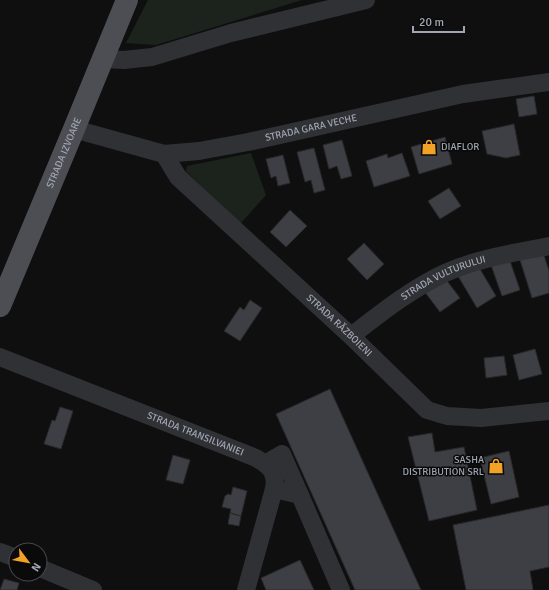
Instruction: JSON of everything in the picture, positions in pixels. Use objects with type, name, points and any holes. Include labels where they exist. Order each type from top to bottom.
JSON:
[{"type":"main road","name":"STRADA IZVOARE","points":[[0,306],[127,0]]},
{"type":"street","points":[[103,59],[124,60],[152,58],[231,33],[366,0]]},
{"type":"street","name":"STRADA GARA VECHE","points":[[74,129],[164,154],[199,151],[248,142],[463,94],[549,82]]},
{"type":"street","name":"STRADA RĂZBOIENI","points":[[164,154],[178,177],[351,336],[427,410],[447,416],[482,418],[549,412]]},
{"type":"street","name":"STRADA VULTURULUI","points":[[351,336],[387,308],[446,273],[503,255],[549,246]]},
{"type":"street","name":"STRADA TRANSILVANIEI","points":[[0,357],[256,458],[265,464]]},
{"type":"street","points":[[246,590],[274,490],[275,481],[272,471],[265,464],[282,454],[342,590]]},
{"type":"street","points":[[274,490],[300,495]]},
{"type":"street","points":[[48,571],[93,590]]},
{"type":"shaded area","points":[[148,0],[302,0],[156,45],[126,43]]},
{"type":"shaded area","points":[[251,153],[266,195],[240,224],[186,171],[187,166]]},
{"type":"building","points":[[534,96],[537,114],[519,117],[516,99]]},
{"type":"building","points":[[514,124],[520,155],[506,158],[487,154],[482,131]]},
{"type":"building","points":[[445,137],[452,164],[419,174],[411,147]]},
{"type":"building","points":[[342,140],[352,176],[341,179],[337,166],[329,169],[323,145]]},
{"type":"building","points":[[314,148],[325,190],[314,193],[311,180],[305,182],[297,152]]},
{"type":"building","points":[[402,153],[410,176],[374,187],[366,161],[387,154],[388,158]]},
{"type":"building","points":[[283,155],[290,183],[278,186],[276,176],[271,178],[266,159]]},
{"type":"building","points":[[449,188],[461,206],[440,219],[428,201]]},
{"type":"building","points":[[290,210],[307,226],[286,247],[270,232]]},
{"type":"building","points":[[364,243],[384,264],[367,280],[347,259]]},
{"type":"building","points":[[543,252],[549,271],[549,293],[532,298],[520,260]]},
{"type":"building","points":[[509,258],[520,290],[502,296],[491,265]]},
{"type":"building","points":[[477,264],[496,296],[477,308],[458,276]]},
{"type":"building","points":[[444,277],[460,298],[440,312],[424,291]]},
{"type":"building","points":[[250,300],[262,308],[240,341],[224,331],[240,307],[244,310]]},
{"type":"building","points":[[535,349],[542,374],[519,380],[513,355]]},
{"type":"building","points":[[504,356],[507,375],[486,378],[484,358]]},
{"type":"building","points":[[330,389],[421,590],[355,590],[276,414]]},
{"type":"building","points":[[60,407],[73,411],[61,449],[44,444],[52,420],[55,421]]},
{"type":"building","points":[[432,433],[435,452],[464,447],[477,510],[429,521],[408,437]]},
{"type":"building","points":[[509,451],[519,497],[491,504],[480,458]]},
{"type":"building","points":[[173,455],[190,460],[183,484],[166,480]]},
{"type":"building","points":[[233,487],[247,491],[241,516],[230,513],[231,509],[222,507],[225,496],[228,494],[231,495]]},
{"type":"building","points":[[549,505],[549,567],[530,571],[533,590],[466,590],[453,525]]},
{"type":"building","points":[[230,513],[241,516],[239,526],[228,524]]},
{"type":"building","points":[[300,560],[314,590],[266,590],[261,578]]},
{"type":"building","points":[[4,579],[8,580],[8,582],[19,583],[17,590],[0,590]]},
{"type":"place","name":"DIAFLOR","points":[[429,147]]},
{"type":"place","name":"SASHA DISTRIBUTION SRL","points":[[496,466]]}]
